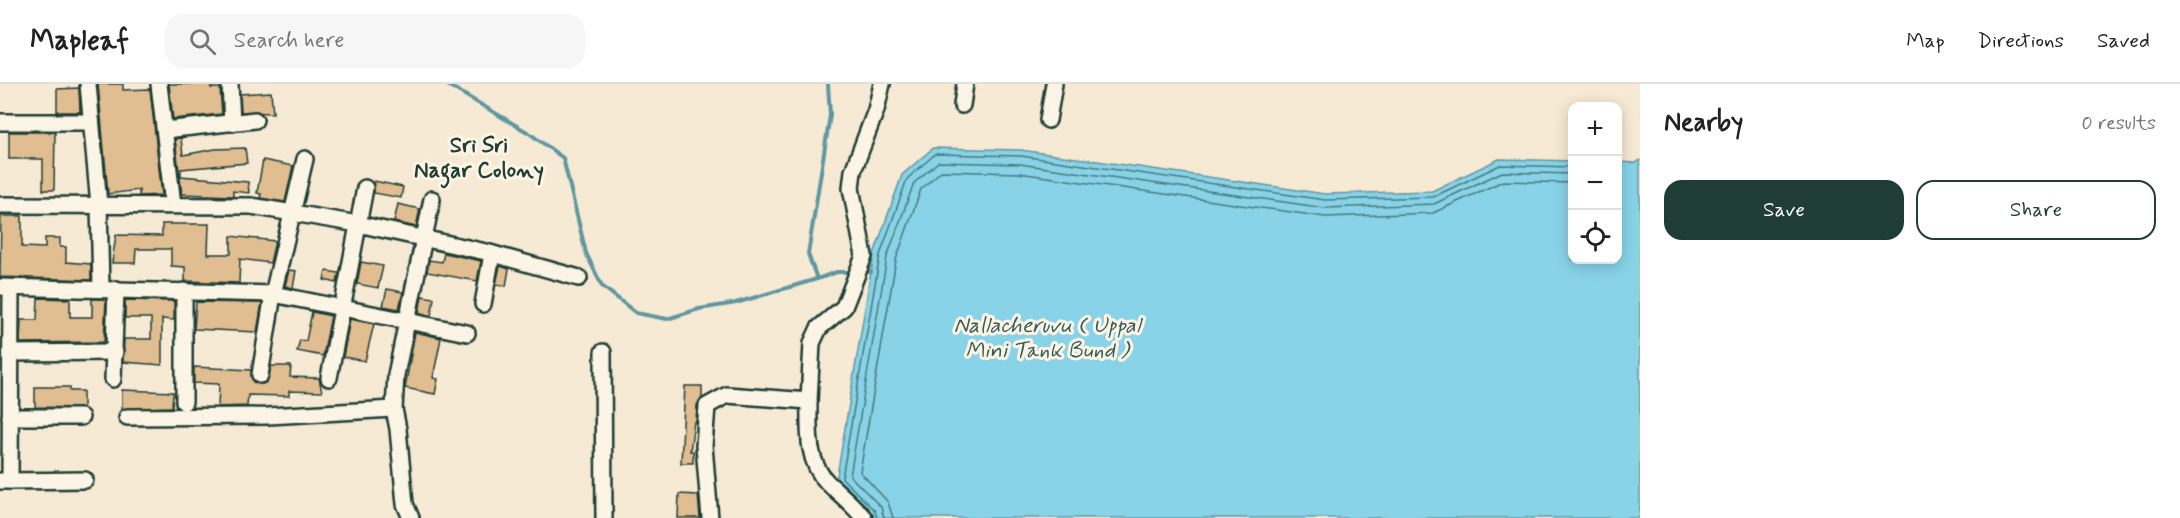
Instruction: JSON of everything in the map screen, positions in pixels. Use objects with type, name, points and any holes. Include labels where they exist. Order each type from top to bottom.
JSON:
[{"type":"street","points":[[88,84],[115,352],[113,379]]},
{"type":"street","points":[[159,84],[173,206]]},
{"type":"street","points":[[230,84],[232,123]]},
{"type":"street","points":[[864,518],[847,498],[825,480],[813,461],[809,431],[809,401],[813,343],[819,328],[847,301],[861,267],[865,247],[853,206],[851,188],[854,171],[876,110],[882,84]]},
{"type":"street","points":[[962,105],[965,84]]},
{"type":"street","points":[[1048,120],[1054,84]]},
{"type":"street","points":[[165,130],[255,120]]},
{"type":"street","points":[[0,122],[91,122]]},
{"type":"street","points":[[260,375],[273,294],[305,159]]},
{"type":"street","points":[[329,378],[364,189]]},
{"type":"street","points":[[411,518],[405,504],[394,410],[406,321],[432,199]]},
{"type":"street","points":[[0,205],[251,206],[358,224],[492,254],[579,278]]},
{"type":"street","points":[[483,304],[492,254]]},
{"type":"street","points":[[85,480],[5,481],[10,417],[11,352],[6,287],[273,294],[467,333]]},
{"type":"street","points":[[184,291],[184,402]]},
{"type":"street","points":[[11,352],[115,352]]},
{"type":"street","points":[[603,352],[604,518]]},
{"type":"street","points":[[710,518],[704,447],[707,406],[711,401],[727,395],[809,401]]},
{"type":"street","points":[[127,417],[268,416],[394,410]]},
{"type":"street","points":[[10,417],[81,417]]},
{"type":"water","name":"Nallacheruvu ( Uppal Mini Tank Bund )","points":[[933,148],[1021,150],[1325,194],[1432,191],[1499,159],[1568,161],[1568,264],[1622,264],[1622,162],[1636,163],[1640,160],[1640,518],[873,518],[836,482],[874,254],[902,175]]},
{"type":"building","points":[[98,84],[123,84],[123,90],[150,89],[162,195],[139,196],[139,190],[108,194]]},
{"type":"building","points":[[169,84],[210,84],[211,88],[220,88],[222,114],[173,119]]},
{"type":"building","points":[[79,88],[80,112],[57,112],[57,89]]},
{"type":"building","points":[[271,92],[273,113],[241,112],[240,94]]},
{"type":"building","points":[[9,132],[55,132],[54,190],[43,190],[43,159],[9,159]]},
{"type":"building","points":[[181,138],[183,155],[215,149],[245,148],[247,163],[181,169],[181,176],[248,182],[249,193],[233,191],[233,196],[182,194],[175,139]]},
{"type":"building","points":[[263,160],[293,166],[285,202],[260,198],[261,194],[257,193]]},
{"type":"building","points":[[374,181],[403,187],[401,198],[374,193]]},
{"type":"building","points":[[398,204],[420,209],[416,227],[394,222]]},
{"type":"building","points":[[1,216],[22,216],[22,247],[45,248],[45,238],[60,238],[60,247],[66,247],[66,262],[91,264],[91,280],[0,277]]},
{"type":"building","points":[[162,224],[209,224],[208,254],[231,254],[231,236],[275,241],[270,263],[240,259],[239,283],[185,281],[185,267],[171,266],[171,249],[136,249],[135,263],[112,263],[116,235],[162,236]]},
{"type":"building","points":[[444,253],[481,261],[477,281],[427,272],[429,260],[442,262]]},
{"type":"building","points":[[361,262],[383,266],[378,288],[357,284]]},
{"type":"building","points":[[500,266],[509,269],[506,286],[496,284]]},
{"type":"building","points":[[289,270],[296,271],[293,288],[285,286]]},
{"type":"building","points":[[326,271],[339,273],[337,283],[324,280]]},
{"type":"building","points":[[387,289],[403,292],[399,309],[383,306]]},
{"type":"building","points":[[422,296],[434,298],[431,316],[419,313]]},
{"type":"building","points":[[38,298],[70,299],[70,317],[92,317],[92,299],[106,299],[104,342],[20,343],[21,320],[37,320]]},
{"type":"building","points":[[125,300],[174,301],[174,320],[162,319],[162,365],[123,362],[124,339],[151,339],[151,318],[125,318]]},
{"type":"building","points":[[196,302],[262,303],[257,332],[194,329]]},
{"type":"building","points":[[312,312],[331,316],[323,356],[297,351],[300,340],[306,341]]},
{"type":"building","points":[[350,319],[374,324],[365,361],[343,357]]},
{"type":"building","points":[[415,332],[441,338],[433,378],[438,379],[435,394],[405,388]]},
{"type":"building","points":[[271,366],[291,366],[290,377],[319,378],[322,392],[289,391],[289,396],[248,395],[247,406],[218,407],[219,384],[194,383],[194,367],[251,370],[253,382],[263,384],[268,381]]},
{"type":"building","points":[[685,386],[702,386],[702,398],[697,405],[690,451],[693,451],[693,463],[681,463]]},
{"type":"building","points":[[35,387],[70,387],[70,391],[83,391],[83,408],[35,407]]},
{"type":"building","points":[[122,390],[173,392],[172,407],[122,409]]},
{"type":"building","points":[[679,494],[698,495],[700,518],[678,518]]},
{"type":"waterway","points":[[446,84],[529,133],[563,158],[586,253],[602,286],[636,313],[667,319],[699,309],[736,303],[817,279]]},
{"type":"waterway","points":[[828,84],[830,115],[808,254],[817,279],[837,272],[854,272]]},
{"type":"waterway","points":[[862,272],[871,272]]},
{"type":"district","name":"Sri Sri Nagar Colony","points":[[479,156]]}]
